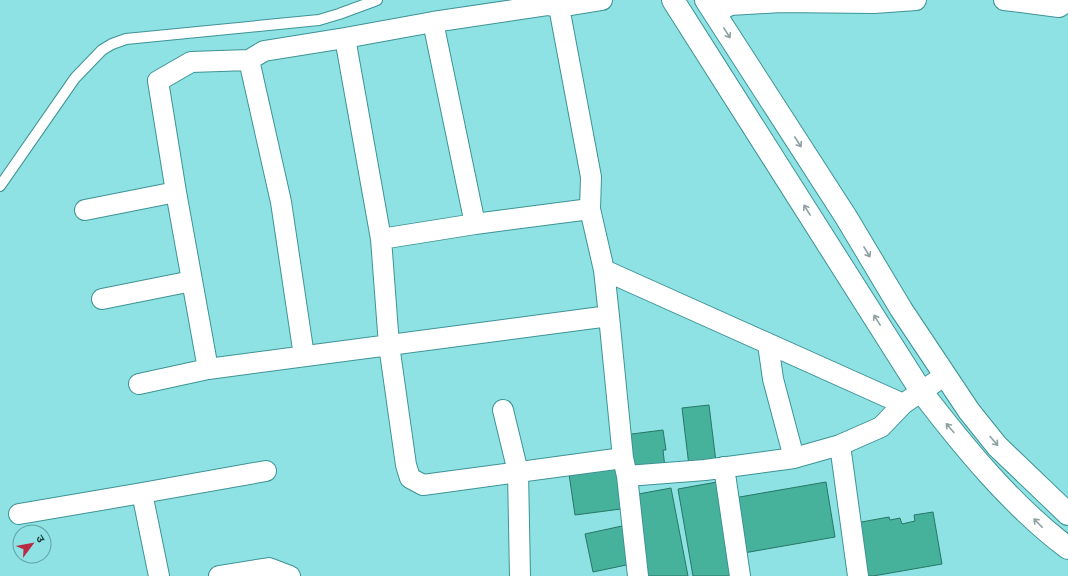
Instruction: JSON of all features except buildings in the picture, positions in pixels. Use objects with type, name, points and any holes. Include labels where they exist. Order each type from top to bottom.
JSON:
[{"type":"street","points":[[208,369],[176,192],[158,81],[191,62],[249,60],[264,50],[547,5],[559,7],[602,0]]},
{"type":"street","points":[[673,0],[921,391],[988,473],[1047,532],[1068,548]]},
{"type":"street","points":[[916,0],[874,4],[781,1],[711,7],[846,217],[944,376],[997,446],[1068,514]]},
{"type":"street","points":[[1004,0],[1059,7],[1068,1]]},
{"type":"street","points":[[559,7],[591,177],[590,209],[604,270],[638,576]]},
{"type":"street","points":[[433,22],[475,224]]},
{"type":"street","points":[[345,38],[380,239],[389,345],[406,465],[410,478],[423,485],[518,472],[625,467],[724,467],[794,458],[840,445],[882,427],[903,404],[944,376]]},
{"type":"street","points":[[249,60],[281,202],[304,356]]},
{"type":"street","points":[[739,103],[762,88]]},
{"type":"street","points":[[85,210],[176,192]]},
{"type":"street","points":[[380,239],[475,224],[590,209]]},
{"type":"street","points":[[604,270],[903,404]]},
{"type":"street","points":[[102,299],[192,281]]},
{"type":"street","points":[[139,384],[208,369],[609,316]]},
{"type":"street","points":[[768,344],[773,379],[794,458]]},
{"type":"street","points":[[503,410],[518,472],[520,576]]},
{"type":"street","points":[[840,445],[858,576]]},
{"type":"street","points":[[724,467],[740,576]]},
{"type":"street","points":[[19,514],[266,471]]},
{"type":"street","points":[[142,493],[159,576]]},
{"type":"street","points":[[220,576],[269,568],[290,576]]},
{"type":"lane","points":[[0,186],[75,78],[102,50],[112,44],[126,39],[319,20],[376,0]]}]
